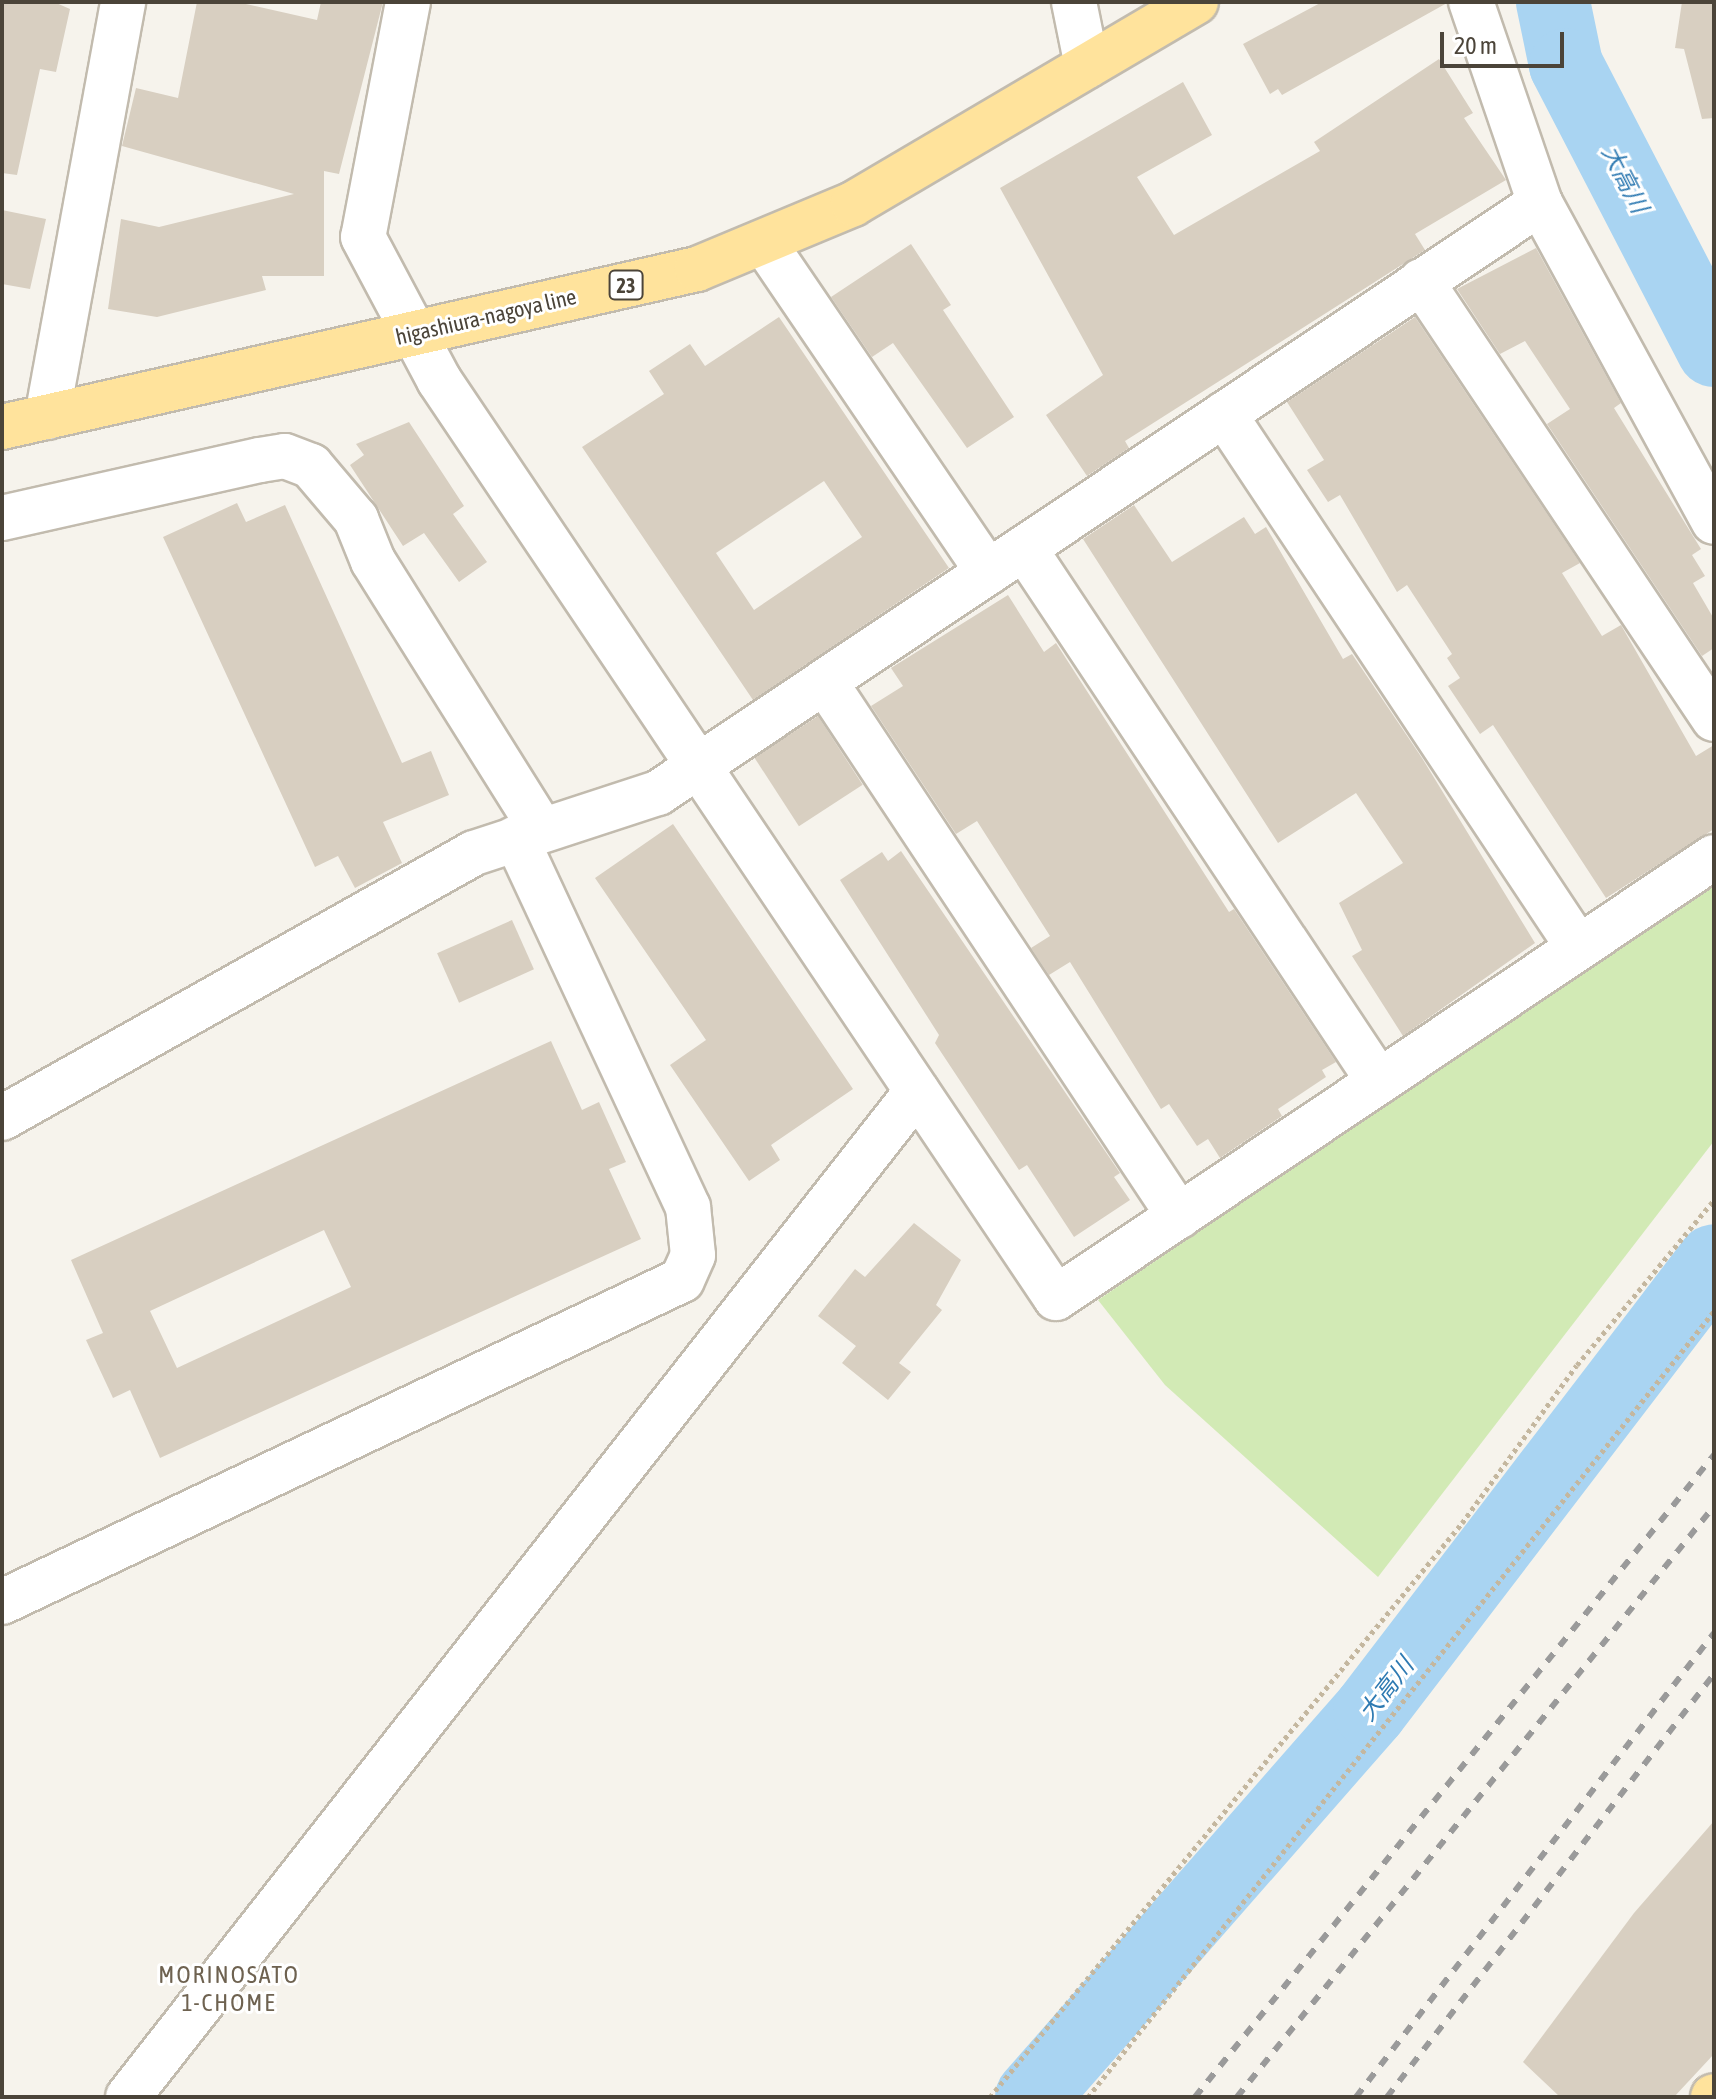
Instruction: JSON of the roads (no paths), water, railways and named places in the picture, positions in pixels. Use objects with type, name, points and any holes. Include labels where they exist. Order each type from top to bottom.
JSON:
[{"type":"main road","name":"higashiura-nagoya line","points":[[2,427],[697,269],[765,244],[853,204],[1196,2]]},
{"type":"street","points":[[47,417],[123,2]]},
{"type":"street","points":[[408,2],[363,237],[414,334],[1056,1298],[1714,857]]},
{"type":"street","points":[[1074,2],[1087,66]]},
{"type":"street","points":[[1471,2],[1540,203],[1714,522]]},
{"type":"street","points":[[2,1118],[474,853],[658,793],[1540,203]]},
{"type":"street","points":[[765,244],[988,572]]},
{"type":"street","points":[[1421,281],[1701,673],[1714,719]]},
{"type":"street","points":[[1224,414],[1578,947]]},
{"type":"street","points":[[2,518],[260,460],[285,456],[311,466],[356,519],[373,561],[529,833],[688,1207],[693,1255],[682,1280],[2,1602]]},
{"type":"street","points":[[1024,548],[1379,1082]]},
{"type":"street","points":[[825,682],[1179,1216]]},
{"type":"street","points":[[128,2097],[917,1091]]},
{"type":"waterway","name":"大高川","points":[[1553,2],[1566,65],[1714,350]]},
{"type":"waterway","name":"大高川","points":[[1032,2097],[1370,1711],[1714,1261]]},
{"type":"railway","points":[[1195,2097],[1714,1455]]},
{"type":"railway","points":[[1237,2097],[1714,1506]]},
{"type":"railway","points":[[1356,2097],[1714,1633]]},
{"type":"railway","points":[[1387,2097],[1714,1674]]},
{"type":"district","name":"MORINOSATO 1-CHOME","points":[[229,1989]]}]
